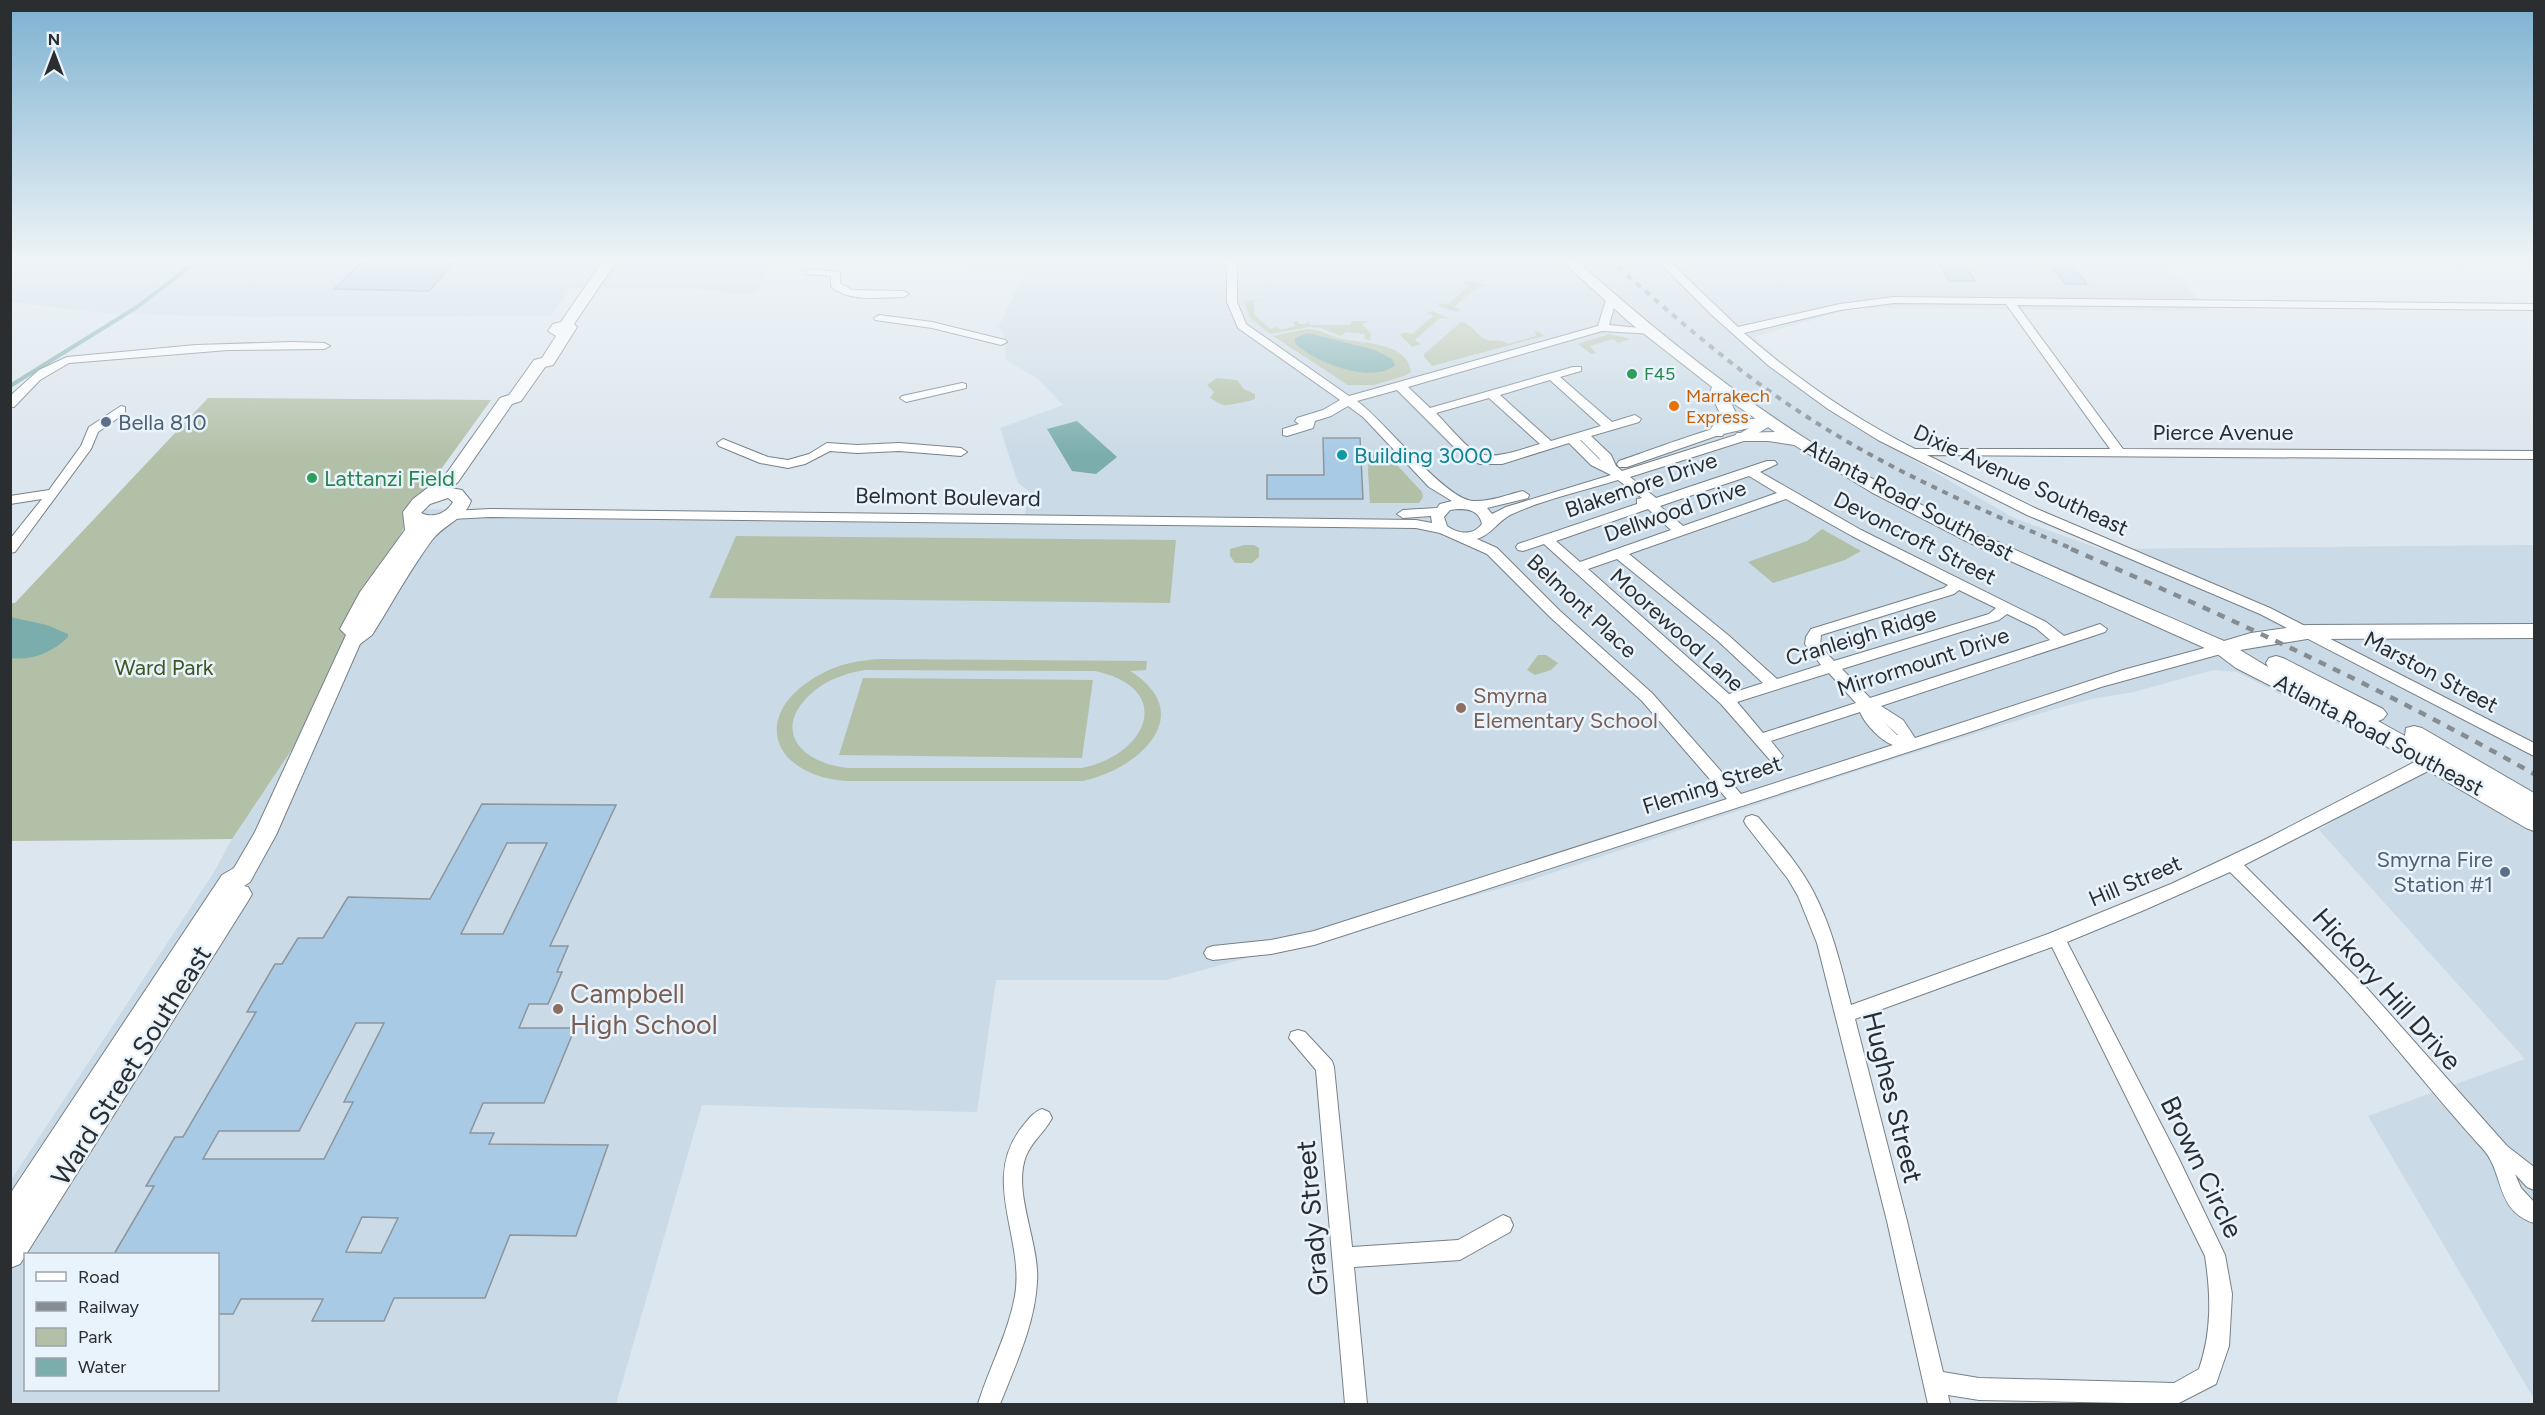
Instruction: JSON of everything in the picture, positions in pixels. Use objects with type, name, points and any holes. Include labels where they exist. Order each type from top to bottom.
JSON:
[{"type":"street","name":"Ward Street Southeast","points":[[352,640],[347,633],[367,597],[414,530],[415,506],[452,478],[506,401],[515,399],[540,363],[547,362],[569,327],[566,325]]},
{"type":"street","points":[[932,325],[1001,342]]},
{"type":"street","points":[[1241,325],[1349,400],[1371,418],[1433,484],[1486,514],[1487,527]]},
{"type":"street","name":"Atlanta Road Southeast","points":[[1642,325],[1720,387],[1866,482],[2036,567],[2223,648],[2258,655],[2290,670],[2434,745],[2535,803]]},
{"type":"street","name":"Dixie Avenue Southeast","points":[[1730,325],[1797,382],[1854,421],[1911,453],[2032,512],[2265,611],[2307,632]]},
{"type":"street","name":"Dixie Avenue Southeast","points":[[1731,325],[1737,332]]},
{"type":"street","points":[[1737,332],[1765,325]]},
{"type":"street","points":[[2027,325],[2119,452]]},
{"type":"street","points":[[1287,432],[1309,425],[1305,421],[1308,413],[1316,410],[1327,413],[1349,400],[1602,328],[1650,332]]},
{"type":"street","points":[[10,404],[26,386],[46,371],[67,360],[226,346],[281,344],[324,346]]},
{"type":"street","points":[[1428,412],[1577,369]]},
{"type":"street","points":[[1552,376],[1609,426]]},
{"type":"street","points":[[906,398],[962,386]]},
{"type":"street","points":[[1400,386],[1468,454],[1484,462],[1502,460],[1635,419]]},
{"type":"street","points":[[1716,432],[1724,424],[1728,413],[1718,393],[1720,387]]},
{"type":"street","points":[[1492,394],[1549,446]]},
{"type":"street","name":"Ward Street Southeast","points":[[10,1220],[230,882],[242,875],[265,835],[352,640],[365,630],[427,534],[455,508],[466,477],[519,402],[515,399]]},
{"type":"street","points":[[10,549],[87,446],[93,430],[121,410]]},
{"type":"street","points":[[1433,484],[1438,494],[1437,521],[1443,530],[1460,536],[1474,536],[1510,510],[1716,432],[1769,421]]},
{"type":"street","points":[[1743,437],[1769,421]]},
{"type":"street","points":[[1439,512],[1452,505],[1501,502],[1743,437],[1768,436],[1799,440]]},
{"type":"street","points":[[1578,437],[1595,462],[1615,472],[1622,485],[1639,501],[1650,504],[1680,531]]},
{"type":"street","points":[[723,443],[764,460],[783,464],[810,460],[827,447],[857,449],[899,447],[962,452]]},
{"type":"street","name":"Pierce Avenue","points":[[1911,453],[1922,451],[2535,455]]},
{"type":"street","name":"Blakemore Drive","points":[[1523,547],[1772,464]]},
{"type":"street","name":"Devoncroft Street","points":[[1750,471],[1874,543],[2041,625],[2061,641]]},
{"type":"street","points":[[10,500],[53,493]]},
{"type":"street","points":[[413,516],[424,522],[455,508],[448,493],[429,497]]},
{"type":"street","name":"Dellwood Drive","points":[[1577,568],[1787,494]]},
{"type":"street","name":"Belmont Boulevard","points":[[455,508],[482,503],[1025,512],[1439,512]]},
{"type":"street","name":"Belmont Boulevard","points":[[455,508],[490,513],[1416,524],[1443,530]]},
{"type":"street","name":"Belmont Place","points":[[1487,527],[1492,551]]},
{"type":"street","name":"Belmont Place","points":[[1460,536],[1492,551],[1555,614],[1647,697],[1738,801]]},
{"type":"street","name":"Moorewood Lane","points":[[1546,539],[1726,700],[1775,756]]},
{"type":"street","points":[[1619,553],[1744,656],[1774,685]]},
{"type":"street","points":[[1908,745],[1892,739],[1868,714],[1868,704],[1812,645],[1812,636],[1816,632],[1949,591],[1958,583]]},
{"type":"street","name":"Cranleigh Ridge","points":[[1726,700],[1994,617],[2006,608]]},
{"type":"street","name":"Mirrormount Drive","points":[[1761,739],[2100,629]]},
{"type":"street","points":[[2223,648],[2268,637],[2307,632],[2535,632]]},
{"type":"street","name":"Marston Street","points":[[2307,632],[2535,750]]},
{"type":"street","points":[[2268,637],[2279,657],[2290,670]]},
{"type":"street","name":"Atlanta Road Southeast","points":[[2223,648],[2243,663],[2375,729],[2535,822]]},
{"type":"street","name":"Fleming Street","points":[[1213,953],[1242,951],[1312,939],[1971,726],[2062,694],[2195,654],[2223,648]]},
{"type":"street","name":"Hill Street","points":[[1845,1015],[2056,938],[2177,889],[2430,760]]},
{"type":"street","name":"Hughes Street","points":[[1752,821],[1782,857],[1806,894],[1826,943],[1939,1404]]},
{"type":"street","name":"Hickory Hill Drive","points":[[2231,863],[2336,967],[2451,1101],[2500,1153],[2535,1180]]},
{"type":"street","name":"Ward Street Southeast","points":[[10,1254],[246,883],[242,875]]},
{"type":"street","name":"Brown Circle","points":[[1935,1382],[1979,1389],[2176,1394],[2208,1376],[2218,1346],[2221,1294],[2215,1255],[2056,938]]},
{"type":"street","name":"Grady Street","points":[[1298,1038],[1325,1067],[1356,1404]]},
{"type":"street","points":[[989,1404],[1019,1318],[1027,1282],[1025,1251],[1013,1176],[1014,1165],[1022,1145],[1042,1118]]},
{"type":"street","points":[[2500,1153],[2504,1176],[2511,1191],[2518,1200],[2535,1212]]},
{"type":"street","points":[[1341,1258],[1460,1250],[1503,1225]]},
{"type":"shaded area","points":[[999,325],[1796,325],[1754,337],[1844,420],[2014,518],[2100,549],[2534,545],[2534,1399],[2368,1116],[2525,1059],[2319,830],[2421,766],[2237,672],[2213,670],[2134,692],[2092,699],[2051,710],[1857,771],[1528,881],[1166,980],[996,980],[977,1112],[702,1105],[616,1404],[11,1404],[11,1180],[214,872],[232,839],[11,841],[10,603],[15,603],[208,398],[491,400],[413,509],[1024,517],[1030,492],[1018,483],[1000,428],[1063,405],[1037,378],[1006,360],[1004,334],[998,328]]},
{"type":"green space","points":[[1259,325],[1266,325],[1270,329],[1277,327],[1281,330],[1295,325],[1363,325],[1371,334],[1370,341],[1364,338],[1365,334],[1346,332],[1341,336],[1321,328],[1309,327],[1270,334]]},
{"type":"green space","points":[[1422,325],[1432,325],[1415,340],[1421,344],[1412,347],[1400,335],[1404,332],[1412,334]]},
{"type":"green space","points":[[1458,325],[1469,325],[1485,339],[1503,341],[1508,344],[1536,336],[1535,331],[1544,336],[1432,366],[1423,355]]},
{"type":"green space","points":[[1306,329],[1394,350],[1408,362],[1411,372],[1374,385],[1348,385],[1273,336]]},
{"type":"green space","points":[[1609,334],[1631,339],[1618,343],[1613,339],[1590,346],[1596,353],[1591,354],[1578,344]]},
{"type":"green space","points":[[1217,378],[1237,380],[1244,389],[1255,394],[1255,399],[1228,405],[1218,403],[1210,398],[1214,392],[1207,385]]},
{"type":"green space","name":"Ward Park","points":[[208,398],[491,400],[412,509],[328,695],[232,839],[11,841],[10,603],[15,603]]},
{"type":"green space","points":[[1385,452],[1422,492],[1423,497],[1419,503],[1370,503],[1369,455]]},
{"type":"green space","points":[[1822,529],[1861,551],[1845,560],[1773,583],[1748,562],[1807,541]]},
{"type":"green space","points":[[736,536],[1176,540],[1170,603],[709,598]]},
{"type":"green space","points":[[1254,545],[1259,548],[1259,557],[1252,563],[1235,563],[1230,556],[1230,549]]},
{"type":"green space","points":[[1538,655],[1546,655],[1558,663],[1551,670],[1535,675],[1527,670]]},
{"type":"green space","points":[[881,659],[1147,661],[1146,670],[1130,671],[1150,688],[1160,705],[1160,722],[1153,738],[1141,752],[1124,765],[1104,775],[1083,781],[845,781],[819,776],[799,767],[785,754],[778,740],[777,723],[784,707],[797,690],[826,671],[841,665]],"holes":[[[858,671],[1095,671],[1120,679],[1136,691],[1144,705],[1144,721],[1137,736],[1124,749],[1105,761],[1082,768],[849,768],[817,760],[805,752],[797,742],[793,731],[794,718],[801,705],[814,691],[832,680]]]},
{"type":"green space","points":[[863,678],[1093,680],[1082,758],[839,755]]},
{"type":"water","points":[[1308,333],[1375,350],[1392,359],[1395,365],[1385,371],[1372,373],[1343,369],[1328,364],[1295,343],[1295,338]]},
{"type":"water","points":[[1077,421],[1117,457],[1096,474],[1072,471],[1047,429]]},
{"type":"water","points":[[10,617],[47,625],[68,634],[68,637],[56,647],[34,657],[11,658]]},
{"type":"building","name":"Building 3000","points":[[1323,438],[1360,438],[1363,499],[1267,499],[1267,475],[1324,475]]},
{"type":"building","name":"Campbell High School","points":[[482,804],[616,805],[550,946],[568,946],[557,972],[562,972],[548,1004],[529,1004],[519,1028],[575,1028],[544,1103],[483,1103],[470,1133],[494,1133],[489,1144],[608,1145],[576,1236],[510,1235],[485,1298],[394,1298],[384,1321],[312,1321],[323,1299],[241,1299],[233,1314],[219,1314],[219,1253],[115,1253],[154,1186],[146,1186],[175,1137],[183,1137],[256,1012],[247,1012],[275,964],[282,964],[298,938],[323,938],[348,897],[430,899]],"holes":[[[507,843],[547,843],[503,934],[461,934]],[[356,1023],[384,1023],[344,1102],[353,1102],[324,1159],[203,1159],[219,1131],[299,1131]],[[362,1217],[398,1218],[381,1253],[346,1252]]]},
{"type":"waterway","points":[[10,386],[108,325]]},
{"type":"railway","points":[[1685,325],[1756,382],[1841,438],[1906,473],[2075,550]]},
{"type":"railway","points":[[2071,549],[2306,655],[2534,774]]},
{"type":"place","name":"F45","points":[[1632,374]]},
{"type":"place","name":"Marrakech Express","points":[[1674,406]]},
{"type":"place","name":"Bella 810","points":[[106,422]]},
{"type":"place","name":"Building 3000","points":[[1342,455]]},
{"type":"place","name":"Lattanzi Field","points":[[312,478]]},
{"type":"place","name":"Smyrna Elementary School","points":[[1461,708]]},
{"type":"place","name":"Smyrna Fire Station #1","points":[[2505,872]]},
{"type":"place","name":"Campbell High School","points":[[558,1009]]}]
